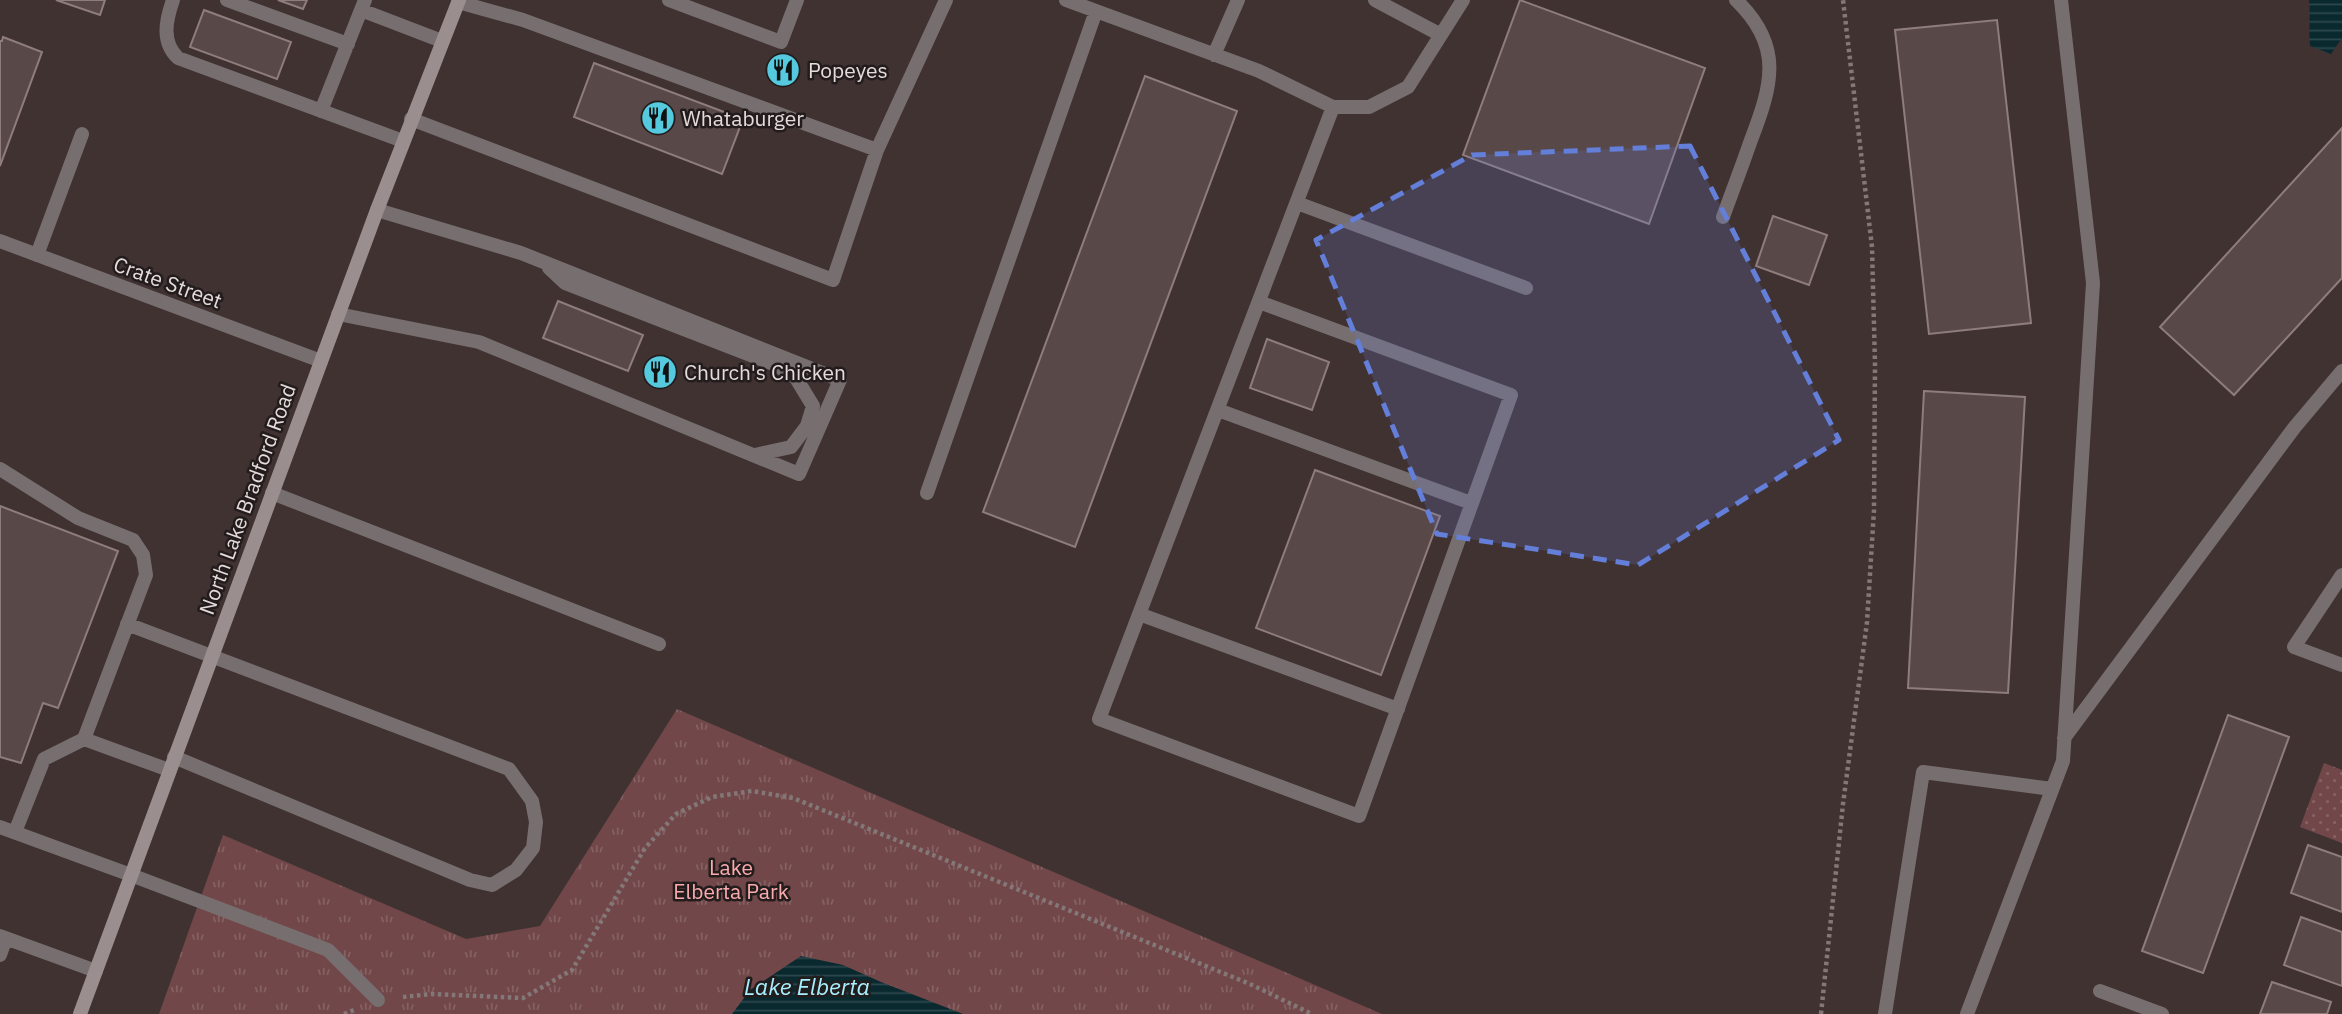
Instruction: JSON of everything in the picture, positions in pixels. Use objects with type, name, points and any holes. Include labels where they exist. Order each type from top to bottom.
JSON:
[{"type":"main road","name":"North Lake Bradford Road","points":[[80,1014],[338,314],[458,1]]},
{"type":"street","points":[[173,0],[166,35],[169,50],[178,58],[403,141]]},
{"type":"street","points":[[227,0],[348,44]]},
{"type":"street","points":[[669,0],[781,42],[797,0]]},
{"type":"street","points":[[411,119],[834,280],[877,150],[946,0]]},
{"type":"street","points":[[1066,0],[1259,71],[1333,107],[1369,107],[1408,87],[1462,0]]},
{"type":"street","points":[[1214,55],[1238,0]]},
{"type":"street","points":[[1375,0],[1441,35]]},
{"type":"street","points":[[1723,217],[1767,99],[1770,67],[1764,37],[1751,14],[1736,0]]},
{"type":"street","points":[[1967,1014],[2063,761],[2093,283],[2062,0]]},
{"type":"street","points":[[458,1],[523,20],[877,150]]},
{"type":"street","points":[[321,111],[363,5],[442,41]]},
{"type":"street","points":[[928,493],[1096,11]]},
{"type":"street","points":[[1259,302],[1511,395],[1359,816],[1099,719],[1333,107]]},
{"type":"street","points":[[37,255],[82,134]]},
{"type":"street","points":[[1297,203],[1526,288]]},
{"type":"street","points":[[338,314],[479,342],[799,474],[840,380],[545,262],[377,210]]},
{"type":"street","name":"Crate Street","points":[[0,242],[321,361]]},
{"type":"street","points":[[545,262],[565,283],[776,365],[796,378],[813,406],[807,426],[792,447],[754,455]]},
{"type":"street","points":[[2064,738],[2294,428],[2342,371]]},
{"type":"street","points":[[1217,410],[1471,503]]},
{"type":"street","points":[[0,469],[78,518],[133,540],[144,555],[146,575],[84,739]]},
{"type":"street","points":[[272,493],[659,644]]},
{"type":"street","points":[[2342,575],[2294,647],[2342,665]]},
{"type":"street","points":[[1139,614],[1398,709]]},
{"type":"street","points":[[15,832],[44,758],[84,739],[172,764],[470,880],[492,885],[516,870],[533,848],[536,822],[532,801],[509,769],[127,624]]},
{"type":"street","points":[[1885,1014],[1923,772],[2052,789]]},
{"type":"street","points":[[0,827],[328,950],[378,1000]]},
{"type":"street","points":[[0,955],[3,937],[96,971]]},
{"type":"street","points":[[2100,991],[2162,1014]]},
{"type":"path","points":[[1821,1014],[1843,804],[1867,622],[1874,510],[1875,365],[1872,247],[1843,0]]},
{"type":"path","points":[[344,1014],[378,1000],[431,994],[523,998],[551,984],[572,970],[645,848],[676,814],[712,797],[752,791],[793,798],[1238,979],[1312,1014]]},
{"type":"highlighted area","points":[[1690,146],[1839,440],[1638,565],[1437,534],[1316,240],[1472,155]]},
{"type":"green space","name":"Lake Elberta Park","points":[[677,709],[1382,1014],[159,1014],[223,835],[466,939],[540,926]]},
{"type":"green space","points":[[2324,763],[2342,770],[2342,843],[2300,827]]},
{"type":"water","points":[[2309,0],[2342,0],[2342,38],[2331,54],[2310,46]]},
{"type":"water","name":"Lake Elberta","points":[[801,956],[843,965],[963,1014],[732,1014],[750,990]]},
{"type":"building","points":[[56,0],[105,0],[100,15]]},
{"type":"building","points":[[278,0],[307,0],[303,9]]},
{"type":"building","points":[[1520,0],[1705,68],[1649,224],[1463,155]]},
{"type":"building","points":[[204,10],[291,42],[277,79],[190,47]]},
{"type":"building","points":[[1997,20],[2031,323],[1929,334],[1895,30]]},
{"type":"building","points":[[3,37],[42,52],[0,166],[0,41]]},
{"type":"building","name":"Whataburger","points":[[594,63],[743,119],[722,174],[574,117]]},
{"type":"building","points":[[1145,76],[1237,111],[1075,547],[983,512]]},
{"type":"building","points":[[2342,128],[2342,278],[2234,395],[2160,327]]},
{"type":"building","points":[[1773,216],[1827,235],[1809,285],[1756,266]]},
{"type":"building","points":[[558,301],[643,335],[628,371],[543,338]]},
{"type":"building","points":[[1267,339],[1329,362],[1312,410],[1250,388]]},
{"type":"building","points":[[1924,391],[2025,397],[2008,693],[1908,688]]},
{"type":"building","points":[[1315,470],[1440,516],[1381,675],[1256,628]]},
{"type":"building","points":[[0,506],[118,551],[58,708],[43,703],[21,763],[0,757]]},
{"type":"building","points":[[2228,715],[2289,737],[2203,973],[2142,951]]},
{"type":"building","points":[[2308,845],[2342,857],[2342,912],[2291,893]]},
{"type":"building","points":[[2301,917],[2342,932],[2342,986],[2284,965]]},
{"type":"building","points":[[2272,982],[2331,1002],[2327,1014],[2260,1014]]},
{"type":"place","name":"Popeyes","points":[[783,70]]},
{"type":"place","name":"Whataburger","points":[[658,118]]},
{"type":"place","name":"Church's Chicken","points":[[660,372]]}]
